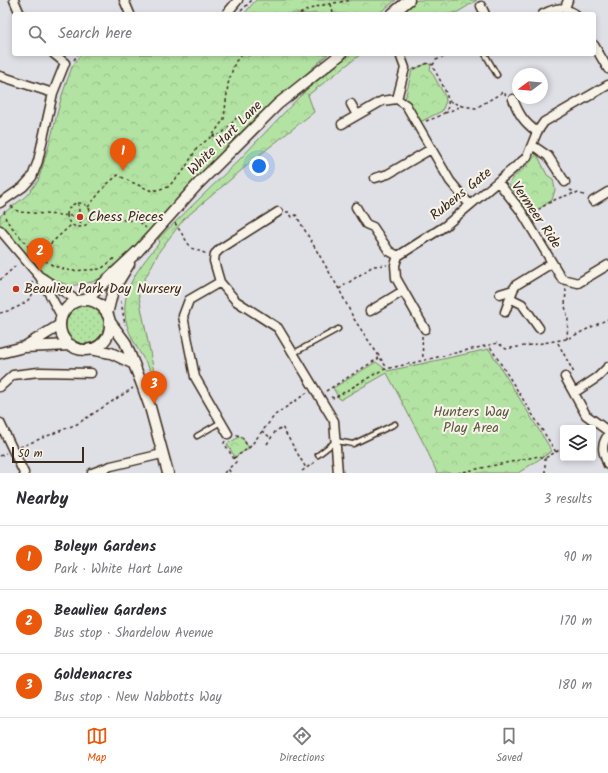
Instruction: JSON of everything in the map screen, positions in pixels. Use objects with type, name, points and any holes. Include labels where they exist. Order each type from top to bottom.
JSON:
[{"type":"street","points":[[14,0],[19,12]]},
{"type":"street","points":[[124,0],[129,12]]},
{"type":"street","points":[[228,12],[238,0]]},
{"type":"street","points":[[394,12],[409,0]]},
{"type":"street","points":[[548,12],[566,4],[574,12]]},
{"type":"street","points":[[481,6],[484,12]]},
{"type":"street","points":[[596,49],[608,70]]},
{"type":"street","points":[[2,201],[23,187],[32,177],[38,161],[54,93],[65,64],[56,56]]},
{"type":"street","name":"White Hart Lane","points":[[82,301],[138,251],[198,184],[278,104],[338,56]]},
{"type":"street","points":[[397,99],[405,68],[401,57]]},
{"type":"street","points":[[0,76],[54,93]]},
{"type":"street","name":"Rubens Gate","points":[[398,256],[445,226],[527,157],[537,132],[544,122],[608,85]]},
{"type":"street","points":[[342,124],[382,101],[397,99],[406,105],[450,181],[470,205]]},
{"type":"street","points":[[351,104],[357,115]]},
{"type":"street","points":[[515,104],[526,124],[537,132]]},
{"type":"street","points":[[532,145],[548,156],[565,182]]},
{"type":"street","points":[[375,178],[388,174],[431,149]]},
{"type":"street","name":"Vermeer Ride","points":[[498,182],[521,211],[562,279],[566,280]]},
{"type":"street","points":[[593,201],[608,193]]},
{"type":"street","points":[[356,207],[366,224],[372,227],[389,251],[398,256],[394,265],[396,278],[425,329]]},
{"type":"street","points":[[278,212],[220,249],[215,254],[214,261],[220,282],[236,301],[278,328],[317,391],[334,421],[338,473]]},
{"type":"street","points":[[0,230],[36,278],[61,321]]},
{"type":"street","name":"White Hart Lane","points":[[109,318],[113,290],[138,251]]},
{"type":"street","name":"Vermeer Ride","points":[[500,294],[512,294],[516,285],[552,263]]},
{"type":"street","points":[[566,280],[578,283],[608,265]]},
{"type":"street","points":[[36,278],[82,301],[94,302],[102,307],[125,342],[134,364],[150,406],[168,473]]},
{"type":"street","points":[[220,282],[189,300],[183,316],[195,377],[228,434]]},
{"type":"street","points":[[370,311],[403,291]]},
{"type":"street","points":[[505,312],[512,294],[522,304],[539,328]]},
{"type":"street","points":[[82,301],[66,309],[61,321],[61,332],[71,345],[81,350],[90,349],[102,344],[107,337],[109,330],[109,318]]},
{"type":"street","points":[[24,347],[61,321]]},
{"type":"street","points":[[0,352],[24,347],[71,345]]},
{"type":"street","points":[[90,349],[111,353],[134,364]]},
{"type":"street","points":[[574,393],[598,377],[608,367]]},
{"type":"street","points":[[0,387],[13,376],[39,372],[90,373]]},
{"type":"street","points":[[565,377],[586,415],[608,430]]},
{"type":"street","points":[[0,423],[24,473]]},
{"type":"street","points":[[608,436],[603,442],[603,451],[608,464]]},
{"type":"street","points":[[92,473],[112,466],[162,454]]},
{"type":"lane","points":[[486,56],[497,75]]},
{"type":"lane","points":[[294,353],[338,329]]},
{"type":"lane","points":[[197,436],[221,422]]},
{"type":"lane","points":[[318,455],[336,441],[353,444],[395,424]]},
{"type":"path","points":[[241,12],[252,0]]},
{"type":"path","points":[[303,12],[352,0]]},
{"type":"path","points":[[331,4],[333,12]]},
{"type":"path","points":[[74,60],[77,56]]},
{"type":"path","points":[[88,207],[106,185],[118,175],[152,191],[168,186],[184,170],[197,148],[212,136],[224,119],[228,84],[235,62],[242,56]]},
{"type":"path","points":[[445,56],[436,60],[433,65],[449,101],[445,113]]},
{"type":"path","points":[[412,70],[428,63],[433,65]]},
{"type":"path","points":[[449,101],[462,106],[476,108],[503,92],[512,98]]},
{"type":"path","points":[[417,125],[462,106]]},
{"type":"path","points":[[212,136],[221,135],[239,115]]},
{"type":"path","points":[[525,218],[552,200],[577,193]]},
{"type":"path","points":[[2,201],[19,212],[139,221],[145,227],[142,232]]},
{"type":"path","points":[[15,202],[4,211],[4,216],[37,256],[54,266],[70,271],[101,269],[117,256]]},
{"type":"path","points":[[78,203],[81,227]]},
{"type":"path","points":[[78,203],[88,207],[91,214],[89,223],[81,227],[72,224],[69,221],[68,216],[72,205],[78,203]]},
{"type":"path","points":[[278,212],[289,212],[292,217],[296,215],[339,288],[354,319],[363,334],[368,338],[387,369]]},
{"type":"path","points":[[174,222],[191,248],[210,256],[215,254]]},
{"type":"path","points":[[37,256],[72,224]]},
{"type":"path","points":[[0,280],[18,264]]},
{"type":"path","points":[[339,288],[373,266],[394,265]]},
{"type":"path","points":[[0,313],[10,311],[30,299],[36,278]]},
{"type":"path","points":[[566,280],[565,306],[568,319],[567,339]]},
{"type":"path","points":[[121,300],[122,314],[126,330]]},
{"type":"path","points":[[317,391],[334,398],[382,370],[498,343],[506,350],[557,342],[567,339],[608,319]]},
{"type":"path","points":[[423,360],[422,334],[425,329]]},
{"type":"path","points":[[557,342],[582,388]]},
{"type":"path","points":[[489,345],[556,452]]},
{"type":"path","points":[[234,458],[249,448],[275,415],[380,358]]},
{"type":"path","points":[[0,456],[77,424],[135,387]]},
{"type":"path","points":[[267,444],[275,432],[282,427],[306,468]]},
{"type":"path","points":[[262,431],[271,438]]},
{"type":"path","points":[[224,473],[236,462],[224,443],[228,434],[241,436],[249,448]]},
{"type":"path","points":[[458,473],[539,456],[545,458],[560,450]]},
{"type":"path","points":[[545,458],[545,473]]},
{"type":"path","points":[[228,469],[231,473]]},
{"type":"green space","points":[[256,0],[396,0],[381,12],[246,12]]},
{"type":"green space","points":[[417,0],[477,0],[458,12],[402,12]]},
{"type":"green space","points":[[80,56],[326,56],[247,127],[107,275],[92,282],[70,286],[43,275],[0,227],[0,216],[26,196],[38,181],[62,95],[72,67]]},
{"type":"green space","points":[[349,56],[358,56],[308,95],[314,112],[257,157],[184,219],[160,250],[138,292],[155,377],[135,345],[127,325],[125,312],[126,299],[129,287],[135,275],[160,242],[158,239],[239,160],[305,91]]},
{"type":"green space","points":[[428,63],[431,66],[430,69],[445,96],[446,101],[442,111],[420,122],[410,102],[405,99],[412,70]]},
{"type":"green space","points":[[537,154],[547,175],[553,179],[555,190],[552,200],[530,215],[509,185],[514,176],[527,166]]},
{"type":"green space","points":[[81,306],[89,306],[99,311],[103,318],[103,332],[99,339],[89,344],[81,344],[71,339],[69,336],[66,329],[66,321],[71,311],[74,309]]},
{"type":"green space","name":"Hunters Way Play Area","points":[[489,349],[552,451],[518,473],[437,473],[426,448],[387,373],[340,400],[333,388],[376,362],[388,371]]},
{"type":"green space","points":[[241,436],[249,448],[235,457],[227,444]]},
{"type":"place","name":"Boleyn Gardens","points":[[123,171]]},
{"type":"place","name":"Chess Pieces","points":[[80,217]]},
{"type":"place","name":"Beaulieu Gardens","points":[[40,271]]},
{"type":"place","name":"Beaulieu Park Day Nursery","points":[[16,289]]},
{"type":"place","name":"Goldenacres","points":[[154,404]]}]
